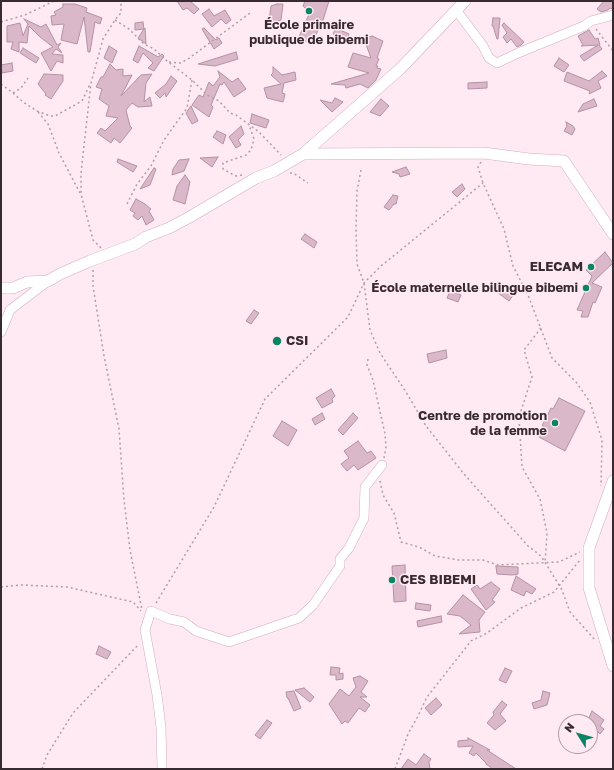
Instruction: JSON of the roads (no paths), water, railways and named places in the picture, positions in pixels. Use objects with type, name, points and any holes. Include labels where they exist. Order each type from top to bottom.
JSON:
[{"type":"main road","points":[[1,288],[13,288],[27,282],[48,281],[60,274],[135,244],[146,237],[170,228],[256,178],[274,171],[303,154],[400,69],[465,1]]},
{"type":"main road","points":[[303,154],[484,153],[529,159],[564,161],[613,234]]},
{"type":"main road","points":[[613,482],[589,548],[589,588],[613,666]]},
{"type":"street","points":[[456,10],[483,46],[489,58],[497,63],[584,26],[591,21],[613,15]]},
{"type":"street","points":[[1,332],[10,310],[48,281]]},
{"type":"street","points":[[162,769],[161,727],[158,701],[152,660],[145,630],[151,611],[170,620],[184,622],[196,631],[229,642],[299,618],[313,606],[340,566],[340,559],[349,548],[364,518],[365,487],[382,464]]},
{"type":"place","name":"École primaire publique de bibemi","points":[[309,11]]},
{"type":"place","name":"ELECAM","points":[[591,267]]},
{"type":"place","name":"École maternelle bilingue bibemi","points":[[586,288]]},
{"type":"place","name":"CSI","points":[[277,341]]},
{"type":"place","name":"Centre de promotion de la femme","points":[[555,423]]},
{"type":"place","name":"CES BIBEMI","points":[[392,580]]}]
